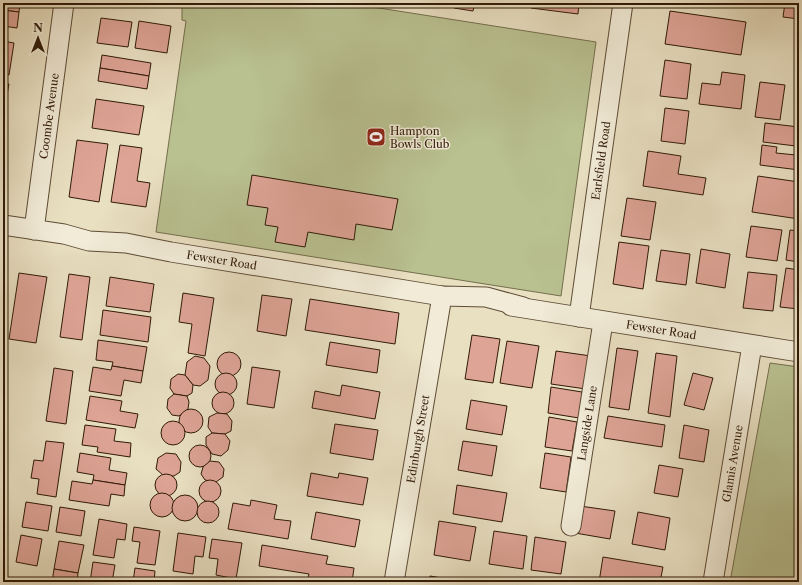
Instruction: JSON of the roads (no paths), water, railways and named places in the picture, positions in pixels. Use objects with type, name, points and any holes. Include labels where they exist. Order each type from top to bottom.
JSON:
[{"type":"street","name":"Coombe Avenue","points":[[34,230],[64,3]]},
{"type":"street","name":"Earlsfield Road","points":[[579,317],[623,3]]},
{"type":"street","name":"Fewster Road","points":[[3,225],[64,234],[89,241],[126,243],[171,252],[442,296],[459,304],[489,304],[523,308],[603,322],[799,352]]},
{"type":"street","name":"Edinburgh Street","points":[[394,582],[442,296]]},
{"type":"street","name":"Langside Lane","points":[[571,526],[603,322]]},
{"type":"street","name":"Glamis Avenue","points":[[712,582],[752,345]]},
{"type":"place","name":"Hampton Bowls Club","points":[[376,137]]}]
